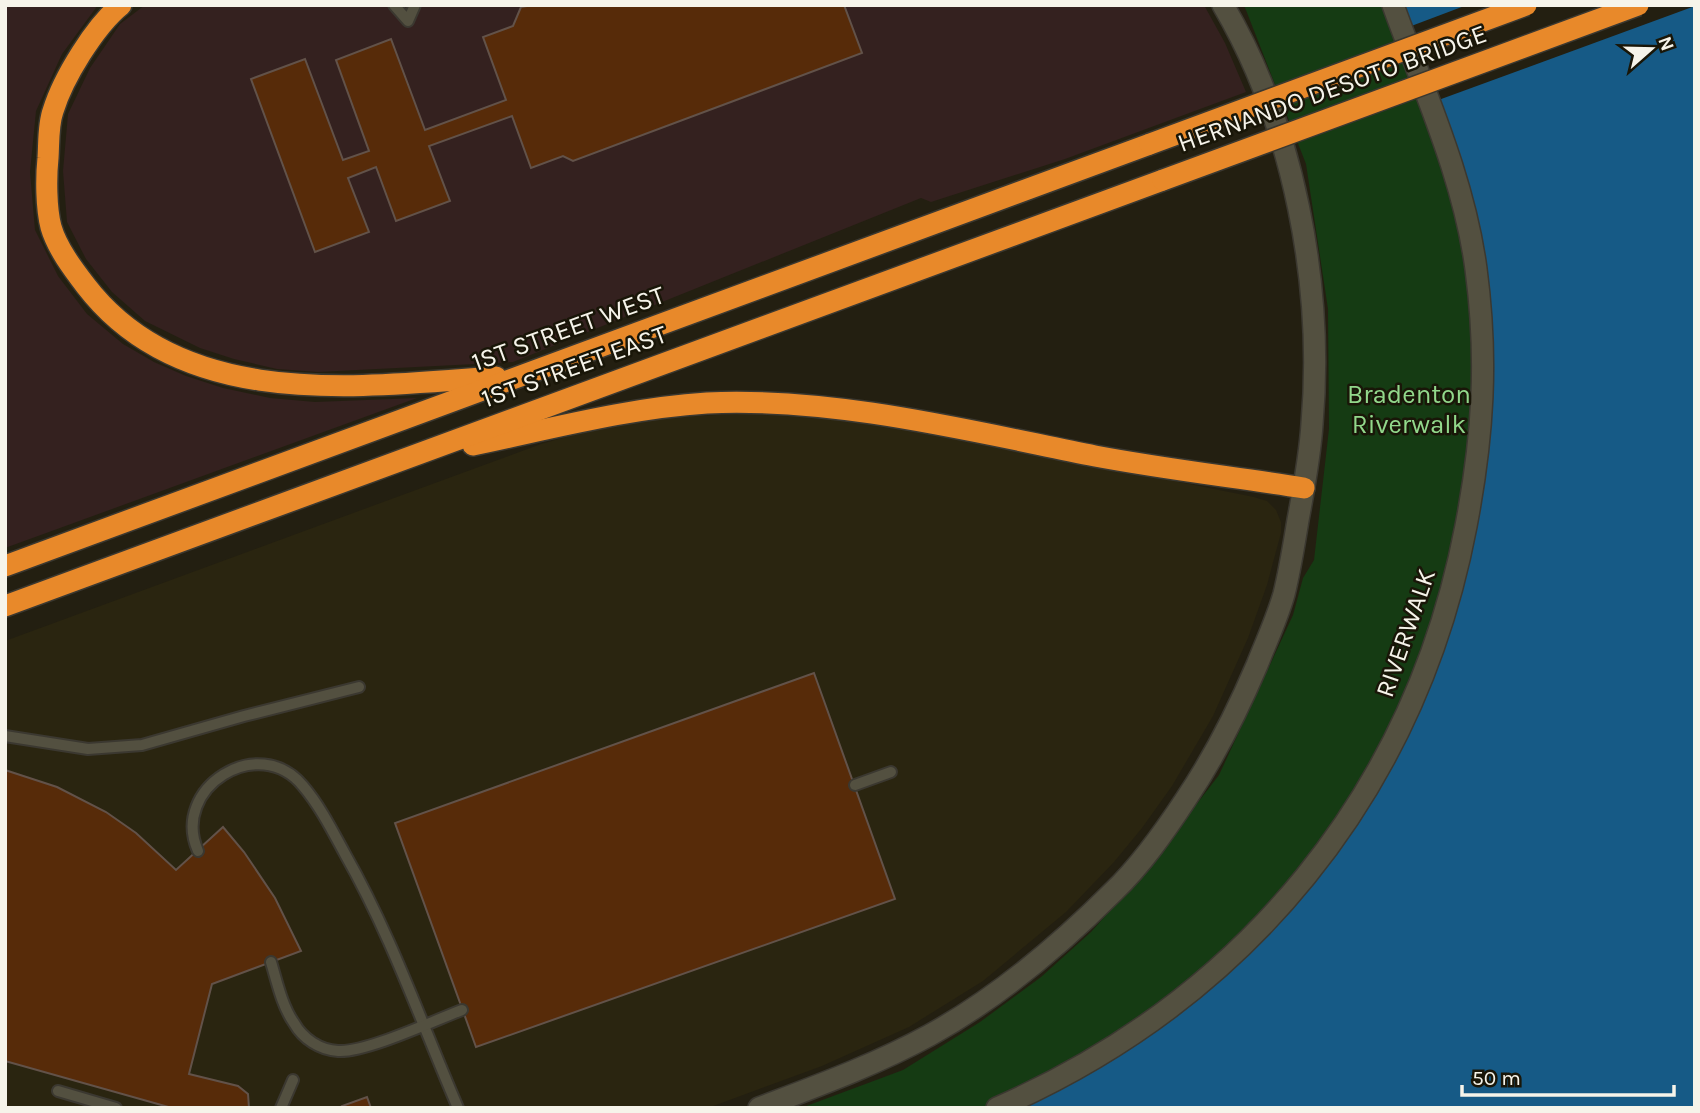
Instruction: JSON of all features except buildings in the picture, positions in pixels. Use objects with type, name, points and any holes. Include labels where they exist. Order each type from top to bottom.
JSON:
[{"type":"highway","points":[[121,5],[108,15],[76,62],[52,112],[46,172],[51,227],[71,267],[99,302],[135,334],[163,349],[228,373],[272,383],[316,387],[368,386],[519,376]]},
{"type":"highway","name":"HERNANDO DESOTO BRIDGE","points":[[1150,144],[1526,5]]},
{"type":"highway","name":"HERNANDO DESOTO BRIDGE","points":[[1163,180],[1638,5]]},
{"type":"highway","name":"1ST STREET WEST","points":[[5,566],[1150,144]]},
{"type":"highway","name":"1ST STREET EAST","points":[[5,606],[1163,180]]},
{"type":"highway","points":[[405,458],[667,407],[709,403],[756,403],[889,415],[1100,457],[1304,488]]},
{"type":"street","points":[[758,1108],[839,1078],[948,1024],[1020,974],[1116,889],[1169,825],[1203,774],[1239,708],[1284,594],[1304,488],[1312,424],[1314,367],[1312,315],[1292,176],[1278,129],[1243,43],[1223,5]]},
{"type":"street","name":"RIVERWALK","points":[[997,1108],[1058,1079],[1139,1031],[1209,976],[1263,925],[1301,883],[1366,792],[1403,723],[1433,653],[1457,571],[1481,437],[1484,396],[1481,309],[1476,265],[1458,188],[1393,5]]},
{"type":"lane","points":[[394,5],[408,21],[415,5]]},
{"type":"lane","points":[[5,736],[80,748],[142,745],[359,687]]},
{"type":"lane","points":[[198,850],[192,828],[195,807],[212,782],[225,771],[249,764],[262,764],[300,782],[320,810],[355,872],[389,940],[458,1108]]},
{"type":"lane","points":[[855,785],[891,772]]},
{"type":"lane","points":[[271,962],[294,1024],[306,1038],[319,1046],[337,1051],[353,1050],[462,1010]]},
{"type":"lane","points":[[281,1108],[293,1080]]},
{"type":"lane","points":[[58,1091],[116,1108]]},
{"type":"shaded area","points":[[5,5],[98,5],[62,54],[36,111],[30,172],[35,230],[58,276],[87,314],[123,344],[154,362],[223,388],[270,398],[315,402],[417,398],[5,548]]},
{"type":"shaded area","points":[[145,5],[1204,5],[1225,43],[1246,92],[1065,159],[931,202],[921,198],[513,362],[318,372],[277,369],[200,348],[145,321],[112,292],[86,259],[67,222],[63,171],[68,114],[90,68],[120,24]]},
{"type":"shaded area","points":[[763,413],[818,416],[905,427],[1254,497],[1267,501],[1276,510],[1281,522],[1281,533],[1267,585],[1248,638],[1213,716],[1172,786],[1142,828],[1066,912],[983,981],[909,1027],[822,1066],[708,1108],[5,1108],[5,641],[541,444],[594,429],[669,417]]},
{"type":"green space","name":"Bradenton Riverwalk","points":[[1244,5],[1401,5],[1459,164],[1483,485],[1473,545],[1456,611],[1431,679],[1405,737],[1336,851],[1069,1083],[1021,1108],[801,1108],[903,1070],[980,1022],[1041,977],[1091,932],[1141,876],[1219,775],[1293,615],[1303,578],[1314,560],[1329,429],[1328,309],[1306,164]]},
{"type":"water","points":[[1401,5],[1695,5],[1695,1108],[1021,1108],[1069,1083],[1214,983],[1401,746],[1431,679],[1456,611],[1473,545],[1483,485],[1488,326]]},
{"type":"pier","points":[[1467,5],[1695,6],[1433,102],[1406,28]]}]
